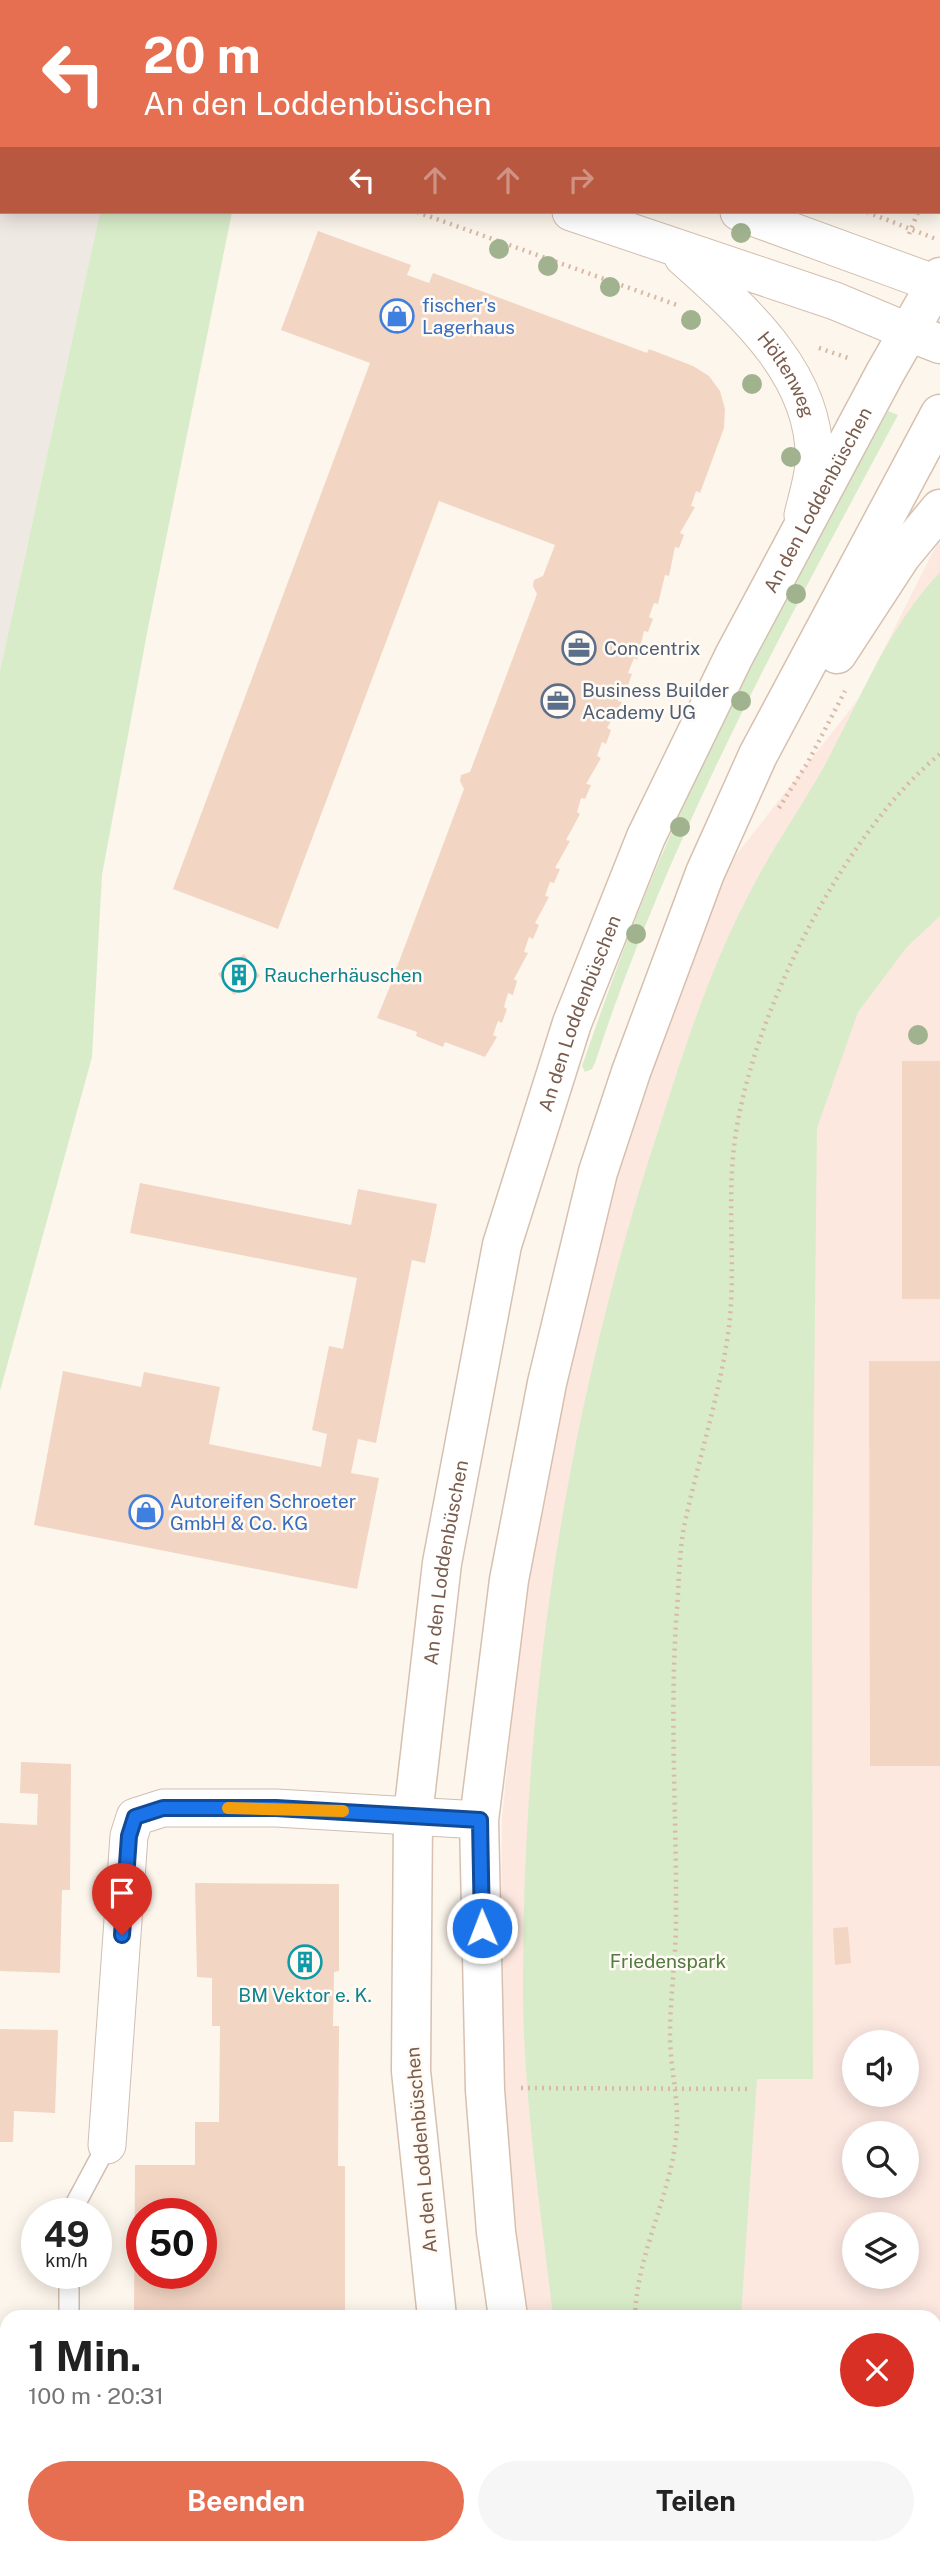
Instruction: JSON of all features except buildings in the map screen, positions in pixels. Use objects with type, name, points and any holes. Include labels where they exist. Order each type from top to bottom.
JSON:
[{"type":"main road","name":"An den Loddenbüschen","points":[[436,2310],[411,2071],[413,1815],[442,1563],[502,1245],[572,1023],[646,837],[734,656],[797,537],[924,338],[939,282]]},
{"type":"main road","points":[[507,2310],[496,2232],[485,2090],[480,1820],[509,1580],[547,1383],[598,1172],[631,1072],[705,873],[758,755],[940,414]]},
{"type":"main road","points":[[758,755],[844,645],[901,556],[940,509]]},
{"type":"street","name":"Höltenweg","points":[[577,214],[835,301],[924,338]]},
{"type":"street","points":[[745,214],[939,282]]},
{"type":"street","name":"Höltenweg","points":[[674,248],[735,304],[771,344],[804,404],[812,434],[814,463],[797,537]]},
{"type":"street","points":[[107,2145],[129,1836],[135,1817],[163,1808],[276,1808],[480,1820]]},
{"type":"lane","points":[[79,2198],[107,2145]]},
{"type":"lane","points":[[69,2289],[69,2310]]},
{"type":"path","points":[[423,214],[679,306]]},
{"type":"path","points":[[872,214],[940,240]]},
{"type":"path","points":[[773,817],[808,762],[851,680]]},
{"type":"path","points":[[636,2310],[640,2268],[671,2161],[677,2124],[670,2035],[676,1919],[673,1780],[676,1613],[683,1532],[728,1331],[733,1279],[734,1149],[742,1098],[774,1001],[827,895],[907,786],[940,754]]},
{"type":"path","points":[[513,2087],[747,2089]]},
{"type":"shaded area","points":[[0,214],[100,214],[0,671]]},
{"type":"shaded area","name":"Friedenspark","points":[[940,538],[940,2310],[525,2310],[500,2110],[502,1818],[526,1581],[589,1266],[614,1170],[726,868],[859,698]]},
{"type":"green space","points":[[100,214],[232,214],[148,628],[102,875],[92,1057],[0,1391],[0,671]]},
{"type":"green space","points":[[888,411],[898,415],[813,573],[732,733],[658,896],[595,1063],[592,1069],[585,1072],[582,1066],[617,968],[681,812],[766,638]]},
{"type":"green space","name":"Friedenspark","points":[[940,572],[940,916],[907,947],[858,1012],[817,1128],[812,1588],[813,2079],[757,2079],[741,2310],[552,2310],[526,2077],[523,1997],[524,1886],[530,1776],[541,1666],[556,1556],[575,1448],[627,1233],[688,1039],[710,981],[756,881],[818,777],[888,644]]},
{"type":"slow traffic","points":[[228,1808],[343,1811]]},
{"type":"place","name":"fischer's Lagerhaus","points":[[397,316]]},
{"type":"place","name":"Concentrix","points":[[579,648]]},
{"type":"place","name":"Business Builder Academy UG","points":[[558,701]]},
{"type":"place","name":"Raucherhäuschen","points":[[239,975]]},
{"type":"place","name":"Autoreifen Schroeter GmbH & Co. KG","points":[[146,1512]]},
{"type":"place","name":"BM Vektor e. K.","points":[[305,1962]]},
{"type":"route","points":[[122,1935],[129,1836],[135,1817],[163,1808],[276,1808],[480,1820],[482,1928]]}]
